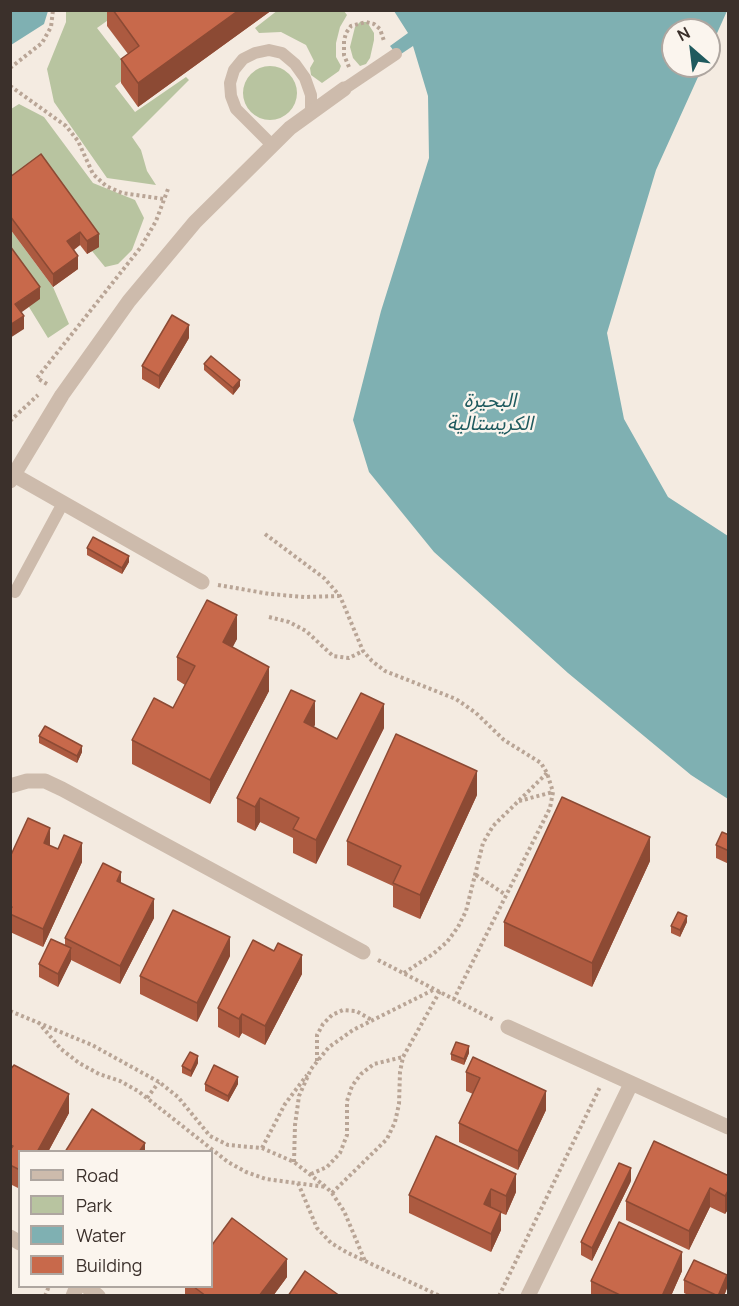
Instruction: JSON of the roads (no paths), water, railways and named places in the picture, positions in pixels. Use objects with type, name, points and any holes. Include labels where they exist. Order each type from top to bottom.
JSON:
[{"type":"street","points":[[202,582],[63,503],[12,478],[62,395],[129,301],[195,222],[272,145],[310,113],[344,89]]},
{"type":"street","points":[[10,786],[27,781],[45,781],[363,952]]},
{"type":"street","points":[[508,1027],[729,1127]]},
{"type":"street","points":[[528,1296],[631,1084]]},
{"type":"lane","points":[[272,145],[236,109],[231,96],[230,83],[234,70],[243,60],[255,52],[268,50],[282,53],[295,64],[305,78],[311,95],[310,113]]},
{"type":"lane","points":[[344,89],[396,54]]},
{"type":"lane","points":[[15,592],[63,503]]},
{"type":"water","points":[[11,10],[48,11],[44,24],[11,45]]},
{"type":"water","name":"البحيرة الكريستالية","points":[[394,11],[727,11],[721,24],[721,18],[661,18],[661,78],[698,78],[656,170],[607,333],[624,419],[668,497],[728,536],[728,799],[691,775],[568,673],[434,552],[369,472],[353,420],[381,311],[429,158],[428,96],[413,46],[398,56],[390,46],[408,33]]}]
